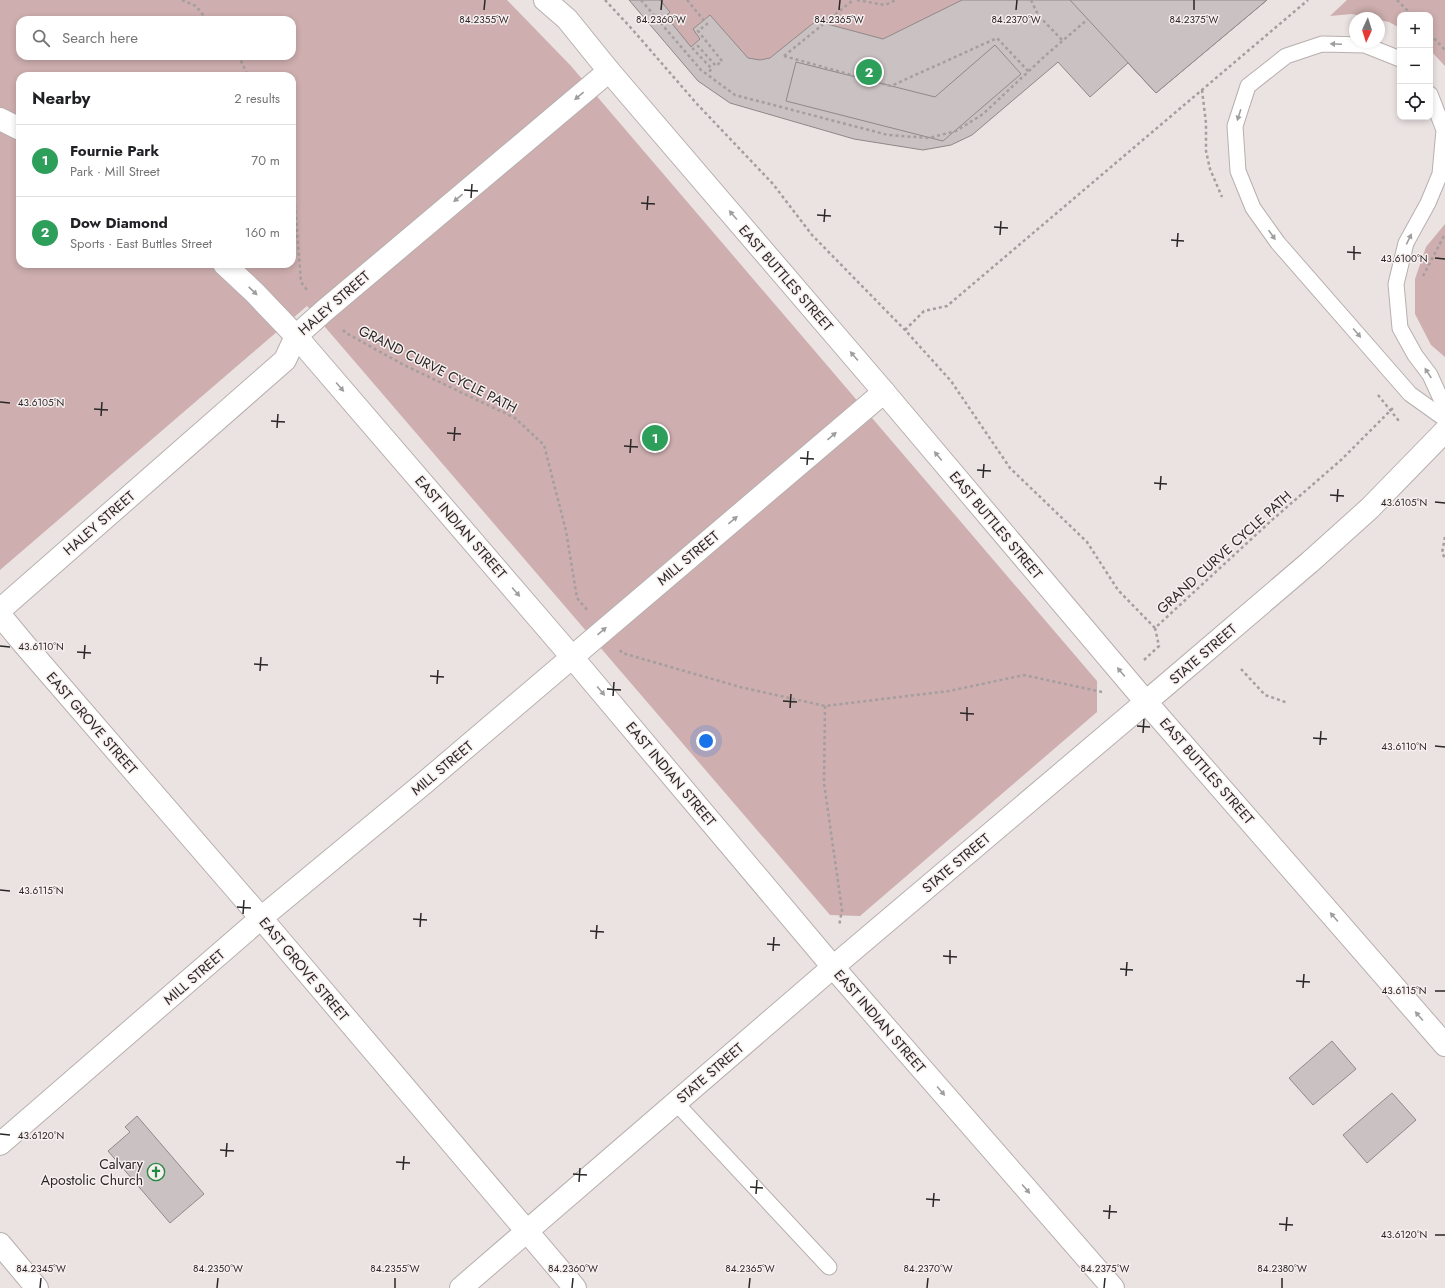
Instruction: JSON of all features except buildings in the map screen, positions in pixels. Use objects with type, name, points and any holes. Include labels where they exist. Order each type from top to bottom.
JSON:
[{"type":"main road","points":[[545,0],[567,19]]},
{"type":"main road","name":"EAST BUTTLES STREET","points":[[553,0],[609,71],[884,392],[1146,702],[1445,1045]]},
{"type":"main road","name":"HALEY STREET","points":[[0,610],[285,360],[296,336],[324,311],[609,71]]},
{"type":"main road","points":[[0,120],[16,127]]},
{"type":"main road","name":"EAST INDIAN STREET","points":[[228,268],[255,293],[296,336],[572,657],[833,966],[1113,1288]]},
{"type":"main road","name":"MILL STREET","points":[[0,1144],[261,918],[572,657],[884,392]]},
{"type":"main road","name":"STATE STREET","points":[[461,1288],[833,966],[1310,562],[1370,508],[1445,431]]},
{"type":"main road","name":"EAST GROVE STREET","points":[[0,614],[24,644],[261,918],[575,1288]]},
{"type":"main road","points":[[0,1244],[37,1288]]},
{"type":"lane","points":[[1397,58],[1365,45],[1322,44],[1286,56],[1248,86],[1235,126],[1238,171],[1253,208],[1278,243],[1410,394],[1445,419]]},
{"type":"lane","points":[[1433,102],[1444,130],[1440,174],[1428,203],[1406,243],[1396,284],[1400,328],[1415,355],[1430,375],[1445,408]]},
{"type":"lane","points":[[676,1102],[829,1267]]},
{"type":"path","points":[[182,0],[196,6],[204,16]]},
{"type":"path","points":[[605,0],[697,104],[773,184],[812,235],[905,330],[951,381],[1010,468],[1087,542],[1118,590],[1155,628]]},
{"type":"path","points":[[641,0],[701,70],[735,94],[888,135],[929,138],[956,132],[983,114],[1088,19]]},
{"type":"path","points":[[687,0],[707,24],[698,31],[722,61],[716,66],[698,46],[694,49],[712,69],[707,74]]},
{"type":"path","points":[[852,0],[784,56],[891,86],[997,38],[1029,72]]},
{"type":"path","points":[[857,0],[885,5],[896,0]]},
{"type":"path","points":[[1031,0],[1038,15],[1063,41]]},
{"type":"path","points":[[905,330],[924,311],[947,306],[1308,0]]},
{"type":"path","points":[[1397,0],[1409,12]]},
{"type":"path","points":[[1433,37],[1445,50]]},
{"type":"path","points":[[240,60],[246,72]]},
{"type":"path","name":"GRAND CURVE CYCLE PATH","points":[[296,219],[301,282],[324,311],[346,333],[404,365],[515,418],[544,445],[566,531],[577,598],[622,653],[740,687],[825,706],[949,691],[1024,675],[1104,692],[1125,677],[1159,646],[1155,628],[1272,520],[1341,460],[1397,404],[1410,394]]},
{"type":"path","points":[[1420,282],[1445,234]]},
{"type":"path","points":[[1445,537],[1442,553],[1445,558]]},
{"type":"path","points":[[1242,670],[1264,695],[1288,703]]},
{"type":"path","points":[[825,706],[824,783],[842,910],[833,966]]},
{"type":"shaded area","points":[[0,0],[507,0],[571,66],[1097,681],[1097,712],[860,916],[830,915],[307,306],[0,570]]},
{"type":"shaded area","points":[[629,0],[1267,0],[1156,93],[1128,63],[1090,97],[1058,62],[972,135],[951,145],[923,150],[854,139],[730,103],[698,81]]},
{"type":"shaded area","points":[[1347,0],[1445,0],[1445,66],[1433,53],[1433,12],[1397,12],[1397,26],[1385,21],[1385,12],[1349,12],[1349,14],[1330,16]]},
{"type":"shaded area","points":[[1445,224],[1445,357],[1431,345],[1415,314],[1415,279],[1426,247]]},
{"type":"place","name":"Dow Diamond","points":[[869,72]]},
{"type":"place","name":"Fournie Park","points":[[655,438]]},
{"type":"place","name":"Calvary Apostolic Church","points":[[156,1172]]}]
